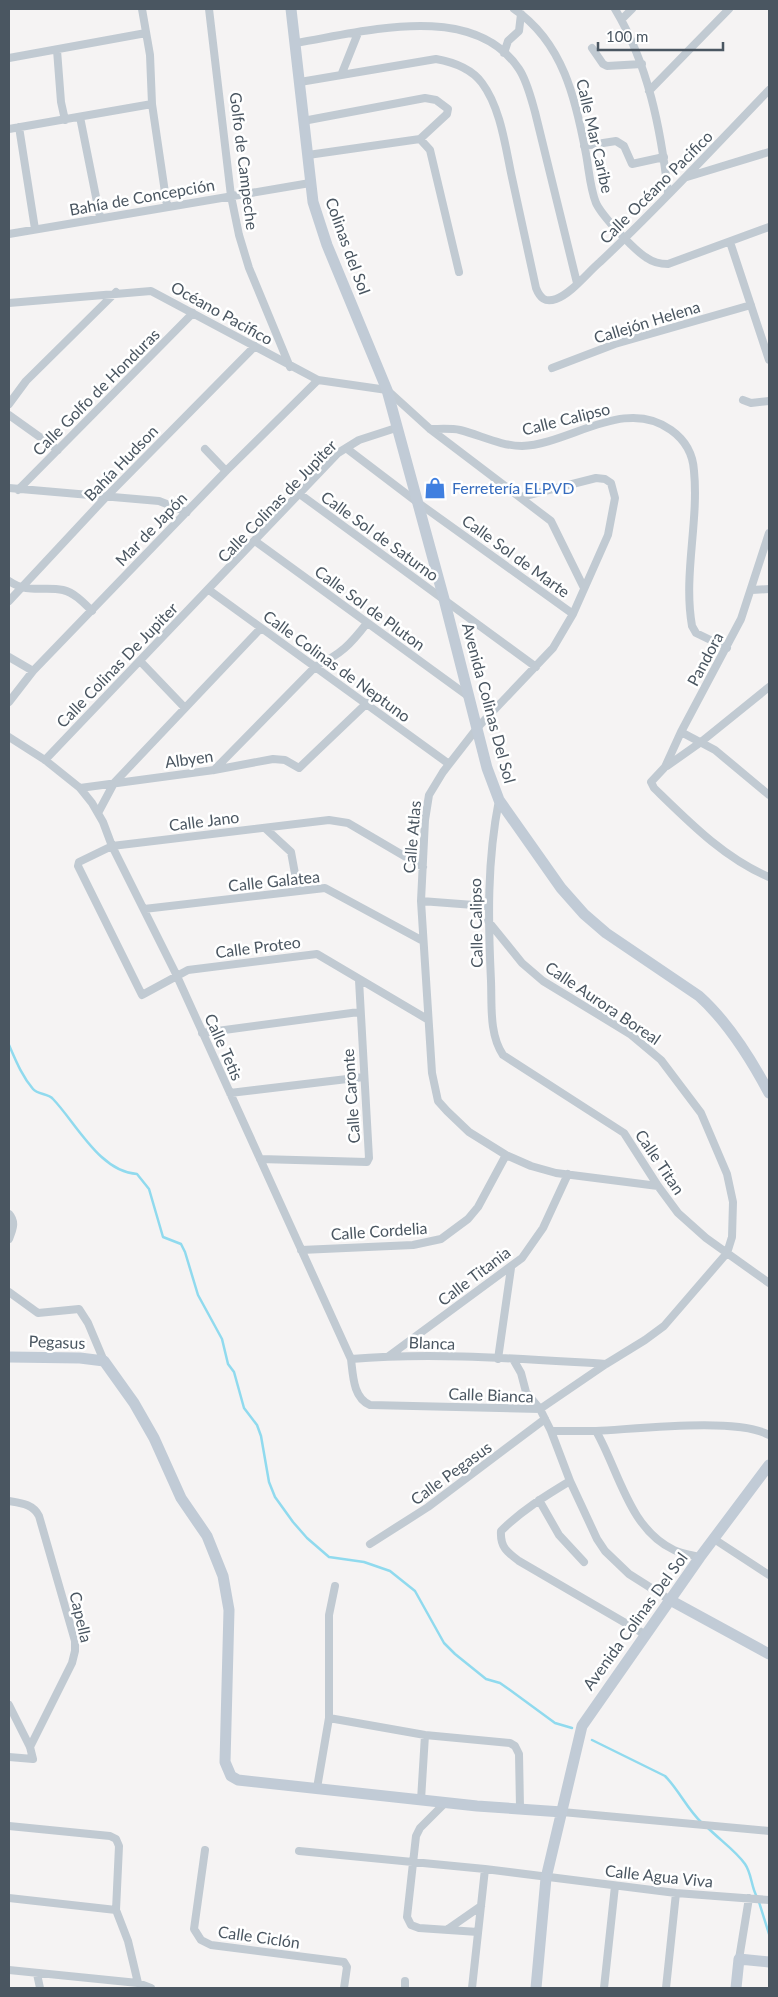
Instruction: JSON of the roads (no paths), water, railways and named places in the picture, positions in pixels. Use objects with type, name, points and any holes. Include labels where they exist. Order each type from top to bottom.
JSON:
[{"type":"street","points":[[142,9],[150,55],[152,104],[167,206]]},
{"type":"street","name":"Golfo de Campeche","points":[[209,9],[231,196],[239,235],[249,268],[290,367]]},
{"type":"street","name":"Colinas del Sol","points":[[291,9],[313,202],[327,245],[387,390],[396,428]]},
{"type":"street","name":"Calle Mar Caribe","points":[[514,9],[533,24],[559,59],[569,81],[595,201],[610,223],[648,259],[658,264],[668,264],[769,227]]},
{"type":"street","points":[[615,9],[633,40],[642,64],[664,157],[668,193]]},
{"type":"street","points":[[622,19],[632,9]]},
{"type":"street","points":[[649,91],[729,9]]},
{"type":"street","points":[[504,53],[508,41],[520,31],[521,14]]},
{"type":"street","points":[[296,43],[416,23],[436,23],[477,34],[490,40],[519,68],[535,112],[577,283]]},
{"type":"street","points":[[9,58],[146,33]]},
{"type":"street","points":[[300,82],[342,74],[358,33]]},
{"type":"street","points":[[592,48],[603,64],[607,66],[642,64]]},
{"type":"street","points":[[57,50],[60,102],[65,120]]},
{"type":"street","name":"Calle Océano Pacifico","points":[[342,74],[436,59],[452,62],[469,70],[482,82],[492,99],[505,146],[536,288],[544,300],[558,298],[626,238],[668,193],[687,177],[765,99],[769,90]]},
{"type":"street","points":[[303,121],[425,98],[444,104],[448,109],[447,114],[420,138],[308,155]]},
{"type":"street","points":[[9,129],[152,104]]},
{"type":"street","points":[[80,117],[100,217]]},
{"type":"street","points":[[19,127],[35,229]]},
{"type":"street","points":[[420,138],[430,150],[459,272]]},
{"type":"street","points":[[584,146],[616,141],[624,146],[632,164],[664,157]]},
{"type":"street","points":[[687,177],[769,152]]},
{"type":"street","name":"Bahía de Concepción","points":[[9,234],[100,217],[310,183]]},
{"type":"street","points":[[730,242],[769,360]]},
{"type":"street","name":"Océano Pacifico","points":[[9,302],[116,292],[151,291],[290,367],[318,380],[387,390]]},
{"type":"street","points":[[9,404],[26,381],[116,292]]},
{"type":"street","name":"Callejón Helena","points":[[552,368],[616,344],[751,305]]},
{"type":"street","name":"Calle Golfo de Honduras","points":[[18,490],[193,313]]},
{"type":"street","name":"Bahía Hudson","points":[[9,600],[106,497],[254,346]]},
{"type":"street","name":"Mar de Japón","points":[[9,702],[33,671],[226,471],[318,380]]},
{"type":"street","points":[[387,390],[430,429],[551,521],[584,588]]},
{"type":"street","points":[[743,400],[751,403],[769,401]]},
{"type":"street","points":[[9,415],[58,450]]},
{"type":"street","name":"Calle Calipso","points":[[430,429],[458,430],[522,446],[541,443],[595,424],[626,419],[650,419],[665,426],[679,436],[689,450],[694,469],[696,492],[690,559],[692,626],[696,632],[727,648]]},
{"type":"street","name":"Calle Colinas de Jupiter","points":[[210,590],[346,448],[373,434],[396,428]]},
{"type":"street","name":"Avenida Colinas Del Sol","points":[[396,428],[444,599],[488,768],[499,800],[561,888],[584,914],[606,933],[699,996],[710,1006],[753,1064],[769,1094]]},
{"type":"street","name":"Calle Sol de Marte","points":[[346,448],[417,502],[573,614]]},
{"type":"street","points":[[205,449],[226,471]]},
{"type":"street","name":"Calle Atlas","points":[[521,497],[596,478],[605,479],[611,483],[614,498],[608,535],[573,614],[559,639],[478,727],[449,764],[429,795],[425,820],[421,901],[433,1080],[438,1101],[469,1132],[506,1155],[539,1169],[658,1186]]},
{"type":"street","points":[[9,488],[159,501],[187,512]]},
{"type":"street","name":"Calle Sol de Saturno","points":[[301,495],[536,666]]},
{"type":"street","name":"Pandora","points":[[769,533],[752,590],[727,648],[681,732],[665,767],[651,780],[654,788],[708,838],[755,871],[769,877]]},
{"type":"street","name":"Calle Sol de Pluton","points":[[255,541],[469,696]]},
{"type":"street","points":[[9,581],[20,588],[63,590],[75,595],[92,611]]},
{"type":"street","points":[[752,590],[769,589]]},
{"type":"street","name":"Calle Colinas de Neptuno","points":[[210,590],[449,764]]},
{"type":"street","name":"Calle Colinas De Jupiter","points":[[45,760],[210,590]]},
{"type":"street","points":[[214,770],[316,666],[347,649],[367,623]]},
{"type":"street","points":[[98,813],[114,783],[261,628]]},
{"type":"street","points":[[9,657],[33,671]]},
{"type":"street","points":[[140,661],[185,708]]},
{"type":"street","points":[[665,767],[701,742],[769,687]]},
{"type":"street","name":"Albyen","points":[[80,788],[214,770],[280,758],[299,768],[367,703]]},
{"type":"street","points":[[681,732],[714,750],[769,795]]},
{"type":"street","name":"Calle Tetis","points":[[9,737],[45,760],[80,788],[98,813],[112,846],[176,974],[351,1359],[355,1386],[358,1395],[365,1403]]},
{"type":"street","name":"Calle Calipso","points":[[498,1046],[493,1018],[488,906],[491,847],[499,800]]},
{"type":"street","name":"Calle Jano","points":[[142,995],[78,863],[112,846],[338,821],[348,823],[423,867]]},
{"type":"street","points":[[265,828],[290,852],[298,890]]},
{"type":"street","name":"Calle Galatea","points":[[144,909],[318,888],[332,890],[423,941]]},
{"type":"street","points":[[421,901],[488,906]]},
{"type":"street","name":"Calle Aurora Boreal","points":[[488,921],[522,963],[543,981],[630,1034],[661,1060],[682,1085],[701,1113],[726,1174],[734,1217],[732,1236],[727,1253]]},
{"type":"street","name":"Calle Proteo","points":[[142,995],[176,974],[188,970],[316,954],[428,1019]]},
{"type":"street","name":"Calle Caronte","points":[[260,1159],[367,1162],[369,1158],[359,1012],[359,980]]},
{"type":"street","points":[[202,1033],[359,1012]]},
{"type":"street","name":"Calle Titan","points":[[498,1046],[503,1055],[624,1133],[678,1213],[727,1253],[769,1283]]},
{"type":"street","points":[[230,1093],[364,1077]]},
{"type":"street","name":"Calle Cordelia","points":[[301,1250],[427,1244],[441,1239],[461,1225],[478,1207],[506,1155]]},
{"type":"street","name":"Calle Titania","points":[[389,1356],[511,1268],[522,1258],[544,1228],[568,1174]]},
{"type":"street","points":[[9,1214],[14,1227],[9,1239]]},
{"type":"street","points":[[513,1359],[521,1374],[526,1392],[540,1409],[664,1326],[727,1253]]},
{"type":"street","points":[[498,1359],[511,1268]]},
{"type":"street","points":[[9,1292],[38,1313],[79,1309],[88,1323],[104,1361],[134,1403],[154,1438],[180,1498],[208,1536],[223,1576],[229,1610],[225,1725],[226,1769],[231,1776],[238,1780],[445,1803],[769,1831]]},
{"type":"street","name":"Blanca","points":[[351,1359],[389,1356],[513,1359],[606,1364]]},
{"type":"street","name":"Pegasus","points":[[9,1357],[80,1358],[104,1361]]},
{"type":"street","name":"Calle Bianca","points":[[365,1403],[370,1405],[540,1409],[589,1525],[605,1551],[629,1574],[670,1600]]},
{"type":"street","name":"Calle Pegasus","points":[[370,1544],[423,1511],[545,1419]]},
{"type":"street","points":[[551,1432],[598,1434],[735,1425],[758,1430],[769,1435]]},
{"type":"street","points":[[598,1434],[636,1516],[645,1528],[660,1541],[675,1550],[700,1557]]},
{"type":"street","name":"Avenida Colinas Del Sol","points":[[536,1988],[546,1878],[569,1774],[582,1726],[700,1557],[769,1466]]},
{"type":"street","points":[[570,1481],[539,1500],[500,1531],[500,1542],[506,1551],[527,1566],[646,1635]]},
{"type":"street","points":[[539,1500],[559,1535],[584,1562]]},
{"type":"street","name":"Capella","points":[[9,1501],[29,1505],[36,1509],[75,1640],[76,1651],[72,1663],[30,1747],[33,1759],[9,1758]]},
{"type":"street","points":[[714,1539],[769,1575]]},
{"type":"street","points":[[317,1788],[329,1718],[329,1615],[335,1586]]},
{"type":"street","points":[[670,1600],[769,1654]]},
{"type":"street","points":[[9,1705],[30,1747]]},
{"type":"street","points":[[329,1718],[425,1735],[510,1743],[516,1746],[520,1764],[520,1808]]},
{"type":"street","points":[[421,1800],[425,1735]]},
{"type":"street","points":[[445,1803],[420,1828],[416,1836],[407,1917],[411,1925],[419,1928],[478,1932]]},
{"type":"street","points":[[9,1826],[110,1836],[116,1839],[119,1846],[116,1910],[128,1942],[138,1983]]},
{"type":"street","name":"Calle Ciclón","points":[[204,1850],[194,1929],[201,1940],[211,1946],[346,1964],[344,1988]]},
{"type":"street","name":"Calle Agua Viva","points":[[299,1851],[485,1869],[676,1893],[769,1900]]},
{"type":"street","points":[[472,1988],[485,1869]]},
{"type":"street","points":[[604,1988],[616,1886]]},
{"type":"street","points":[[666,1988],[676,1893]]},
{"type":"street","points":[[9,1898],[116,1910]]},
{"type":"street","points":[[736,1988],[749,1898]]},
{"type":"street","points":[[448,1929],[481,1906]]},
{"type":"street","points":[[739,1959],[769,1962]]},
{"type":"street","points":[[9,1970],[101,1984],[138,1983],[151,1988]]},
{"type":"street","points":[[37,1974],[40,1988]]},
{"type":"waterway","points":[[9,1045],[22,1074],[33,1089],[53,1099],[100,1156],[111,1165],[137,1174],[149,1189],[163,1237],[181,1244],[185,1252],[198,1295],[222,1339],[228,1364],[234,1372],[244,1408],[257,1425],[261,1436],[269,1482],[275,1497],[293,1522],[307,1538],[329,1557],[364,1562],[390,1571],[415,1591],[444,1643],[455,1654],[486,1679],[500,1683],[555,1723],[572,1728]]},
{"type":"waterway","points":[[592,1740],[665,1776],[702,1823]]},
{"type":"waterway","points":[[708,1828],[733,1850],[745,1864],[757,1897]]},
{"type":"waterway","points":[[759,1902],[769,1934]]},
{"type":"place","name":"Ferretería ELPVD","points":[[435,488]]}]
